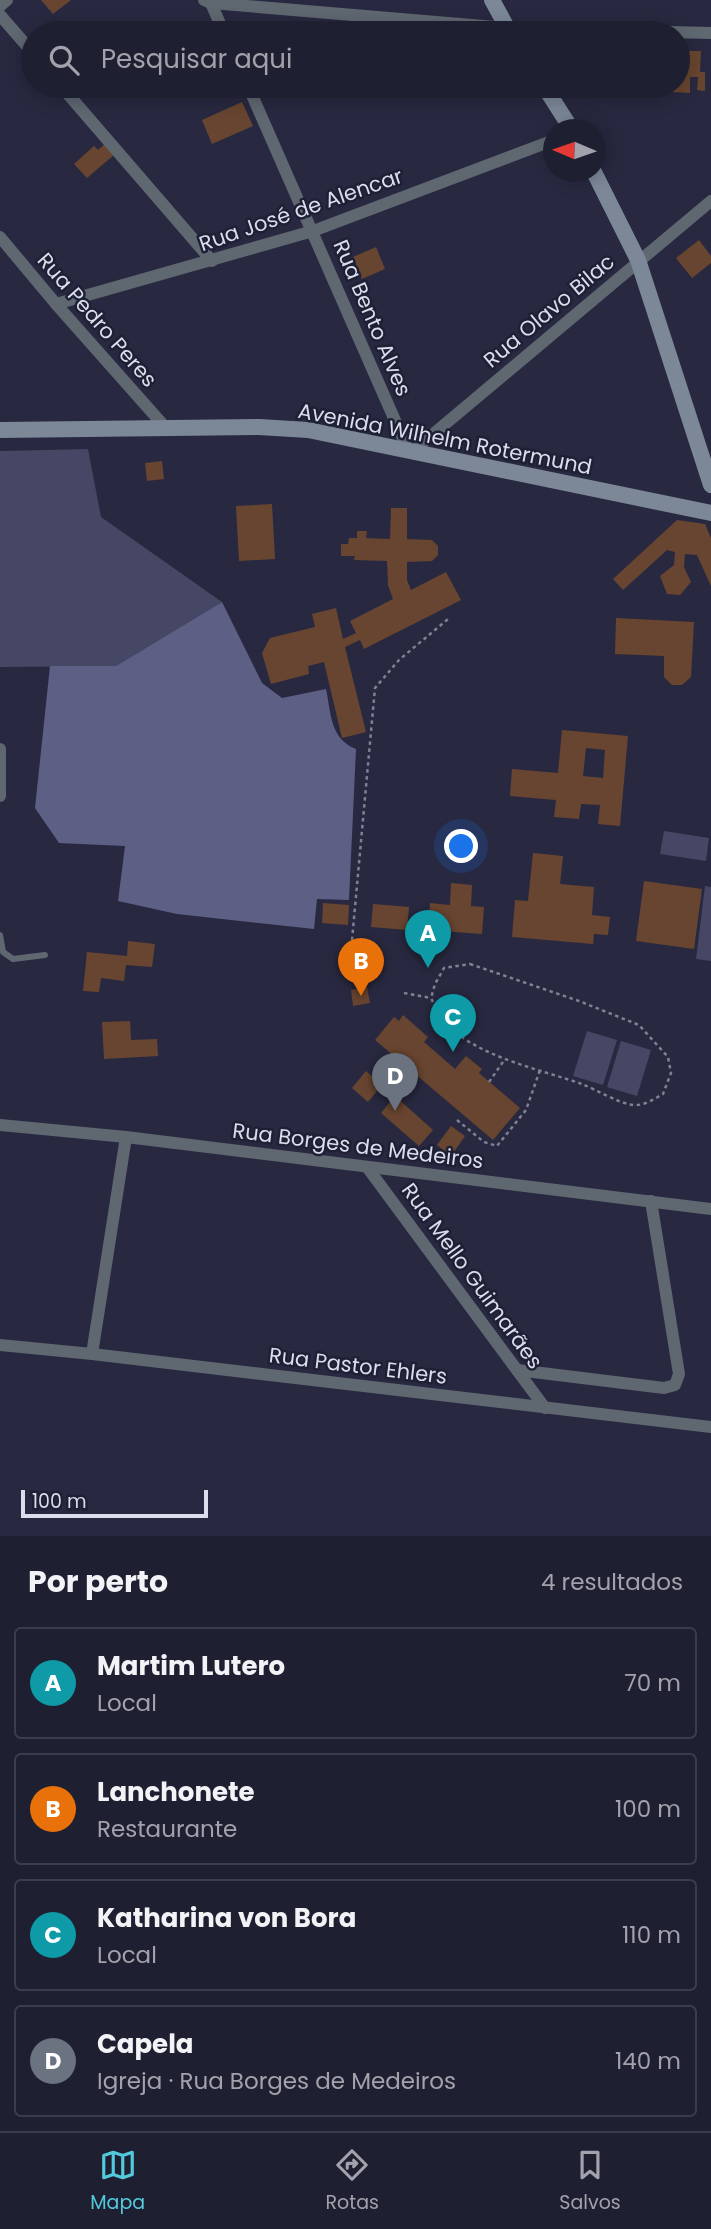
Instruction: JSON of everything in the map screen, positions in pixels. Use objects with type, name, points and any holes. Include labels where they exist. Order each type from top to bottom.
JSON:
[{"type":"street","points":[[0,6],[8,0]]},
{"type":"street","points":[[493,1],[504,21]]},
{"type":"street","points":[[207,2],[412,21]]},
{"type":"street","points":[[207,2],[217,21]]},
{"type":"street","points":[[0,15],[21,39]]},
{"type":"street","points":[[690,33],[711,33]]},
{"type":"street","points":[[71,98],[212,261]]},
{"type":"street","name":"Rua Bento Alves","points":[[253,98],[410,450]]},
{"type":"street","points":[[552,98],[565,119]]},
{"type":"street","name":"Rua José de Alencar","points":[[56,304],[313,231],[543,144]]},
{"type":"street","points":[[599,182],[638,260],[711,485]]},
{"type":"street","name":"Rua Olavo Bilac","points":[[410,450],[711,201]]},
{"type":"street","name":"Rua Pedro Peres","points":[[0,237],[165,428]]},
{"type":"street","name":"Avenida Wilhelm Rotermund","points":[[0,430],[259,427],[308,430],[711,513]]},
{"type":"street","points":[[0,749],[0,796]]},
{"type":"street","name":"Rua Borges de Medeiros","points":[[0,1125],[126,1137],[711,1209]]},
{"type":"street","points":[[92,1354],[126,1137]]},
{"type":"street","name":"Rua Mello Guimarães","points":[[368,1167],[545,1408]]},
{"type":"street","points":[[517,1370],[664,1388],[675,1385],[679,1374],[651,1201]]},
{"type":"street","name":"Rua Pastor Ehlers","points":[[0,1345],[711,1427]]},
{"type":"lane","points":[[0,934],[4,952],[13,959],[45,955]]},
{"type":"path","points":[[352,940],[375,688],[399,660],[448,619]]},
{"type":"path","points":[[470,964],[579,1001],[639,1025],[668,1058],[671,1073],[663,1094],[646,1103],[632,1105],[585,1085],[505,1059],[471,1042],[443,1020],[431,998],[444,968],[470,964]]},
{"type":"path","points":[[404,993],[431,998]]},
{"type":"path","points":[[489,1082],[505,1059]]},
{"type":"path","points":[[457,1120],[484,1142],[497,1146],[526,1110],[540,1070]]},
{"type":"shaded area","points":[[88,449],[101,517],[222,602],[116,666],[0,667],[0,451]]},
{"type":"shaded area","points":[[222,602],[262,683],[282,698],[326,689],[336,732],[347,745],[356,749],[349,900],[317,899],[314,929],[177,914],[118,901],[125,846],[59,843],[35,808],[50,666],[116,666]]},
{"type":"shaded area","points":[[664,831],[709,838],[706,861],[660,854]]},
{"type":"shaded area","points":[[705,886],[711,887],[711,961],[696,959]]},
{"type":"shaded area","points":[[587,1031],[617,1040],[603,1085],[573,1076]]},
{"type":"shaded area","points":[[621,1041],[651,1050],[637,1096],[607,1087]]},
{"type":"building","points":[[41,0],[71,0],[53,14]]},
{"type":"building","points":[[690,51],[701,51],[700,72],[705,72],[705,91],[697,90],[698,77],[690,77]]},
{"type":"building","points":[[242,102],[253,126],[212,144],[202,120]]},
{"type":"building","points":[[106,143],[115,154],[87,178],[74,164],[94,146],[98,150]]},
{"type":"building","points":[[699,240],[711,256],[711,263],[692,278],[676,258]]},
{"type":"building","points":[[376,247],[385,269],[362,279],[353,257]]},
{"type":"building","points":[[162,461],[164,479],[147,481],[145,463]]},
{"type":"building","points":[[272,504],[275,559],[239,561],[236,506]]},
{"type":"building","points":[[391,508],[407,508],[407,539],[432,540],[438,546],[438,555],[432,561],[407,562],[407,580],[411,590],[446,572],[461,600],[364,649],[360,640],[345,647],[366,732],[342,738],[324,662],[308,666],[309,674],[271,684],[262,653],[270,638],[315,627],[312,614],[336,608],[343,639],[356,633],[350,621],[393,599],[388,585],[387,561],[354,560],[355,556],[341,556],[341,544],[348,544],[349,538],[357,538],[357,531],[367,531],[366,538],[390,539]]},
{"type":"building","points":[[677,520],[705,524],[711,538],[711,586],[697,555],[685,554],[684,567],[691,582],[680,595],[667,594],[660,576],[674,565],[675,552],[667,550],[623,590],[613,579]]},
{"type":"building","points":[[616,618],[694,622],[691,677],[682,685],[672,685],[664,677],[664,656],[615,654]]},
{"type":"building","points":[[562,730],[628,736],[620,826],[598,824],[600,805],[581,804],[579,819],[554,817],[556,800],[510,796],[512,769],[558,773]],"holes":[[[586,748],[605,750],[603,778],[583,776]]]},
{"type":"building","points":[[533,853],[563,856],[560,884],[594,887],[592,915],[610,917],[608,935],[594,934],[593,944],[512,937],[515,900],[528,901]]},
{"type":"building","points":[[644,881],[702,889],[694,949],[636,941]]},
{"type":"building","points":[[451,883],[472,885],[471,906],[484,907],[482,934],[428,930],[430,903],[450,905]]},
{"type":"building","points":[[323,903],[349,905],[348,925],[322,923]]},
{"type":"building","points":[[373,904],[409,907],[407,930],[371,927]]},
{"type":"building","points":[[128,941],[155,944],[152,967],[126,965],[124,981],[101,978],[99,992],[83,991],[87,952],[127,956]]},
{"type":"building","points":[[367,987],[370,1003],[353,1006],[351,990]]},
{"type":"building","points":[[403,1015],[428,1037],[424,1042],[455,1069],[466,1056],[482,1069],[479,1073],[520,1108],[493,1140],[375,1040],[394,1017],[399,1021]]},
{"type":"building","points":[[130,1021],[131,1040],[157,1039],[158,1056],[104,1059],[102,1022]]},
{"type":"building","points":[[366,1071],[382,1085],[368,1102],[352,1088]]},
{"type":"building","points":[[395,1096],[433,1130],[419,1146],[381,1113]]},
{"type":"building","points":[[451,1126],[465,1136],[451,1156],[437,1145]]},
{"type":"place","name":"Martim Lutero","points":[[428,968]]},
{"type":"place","name":"Lanchonete","points":[[361,996]]},
{"type":"place","name":"Katharina von Bora","points":[[453,1052]]},
{"type":"place","name":"Capela","points":[[395,1111]]}]
